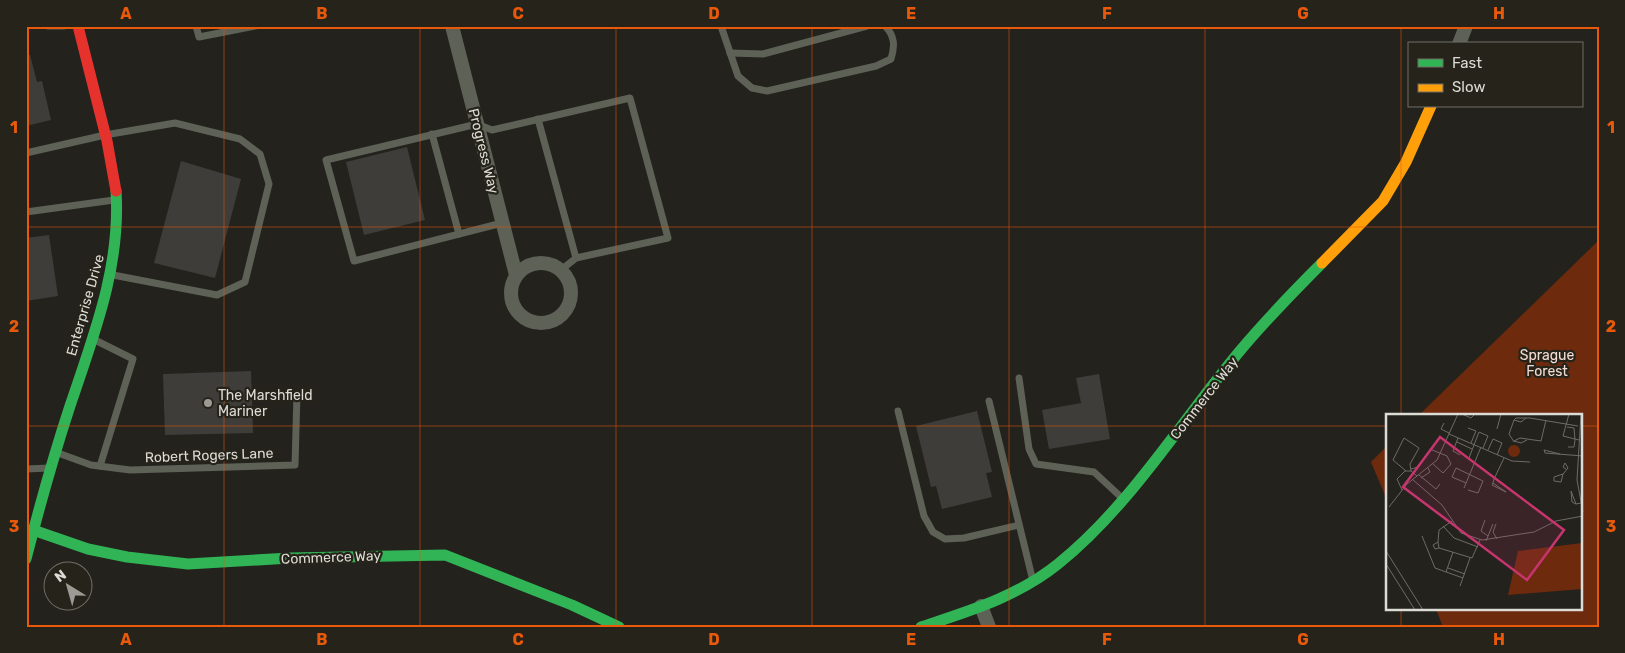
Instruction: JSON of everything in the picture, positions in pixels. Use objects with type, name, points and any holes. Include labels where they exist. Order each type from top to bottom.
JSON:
[{"type":"street","name":"Enterprise Drive","points":[[26,559],[50,468],[111,275],[117,229],[114,176],[78,26]]},
{"type":"street","name":"Progress Way","points":[[452,26],[516,275],[511,285],[510,295],[513,306],[519,314],[532,322],[548,322],[558,318],[566,310],[570,301],[570,282],[561,270]]},
{"type":"street","points":[[1459,42],[1466,26]]},
{"type":"street","name":"Commerce Way","points":[[921,627],[1003,599],[1057,565],[1098,527],[1151,466],[1239,352],[1267,319],[1382,201],[1406,162],[1430,108]]},
{"type":"street","points":[[516,275],[531,264],[540,262],[550,263],[561,270]]},
{"type":"street","name":"Commerce Way","points":[[33,530],[88,549],[188,564],[290,558],[445,555],[572,605],[619,627]]},
{"type":"street","points":[[981,606],[989,627]]},
{"type":"lane","points":[[48,26],[64,26]]},
{"type":"lane","points":[[196,26],[199,37],[255,26]]},
{"type":"lane","points":[[721,26],[738,76],[752,88],[767,91],[876,66],[891,59],[895,47],[891,32],[885,26]]},
{"type":"lane","points":[[730,52],[763,54],[867,26]]},
{"type":"lane","points":[[502,223],[354,261],[326,160],[477,124],[492,130],[630,98],[668,238],[576,258],[561,270]]},
{"type":"lane","points":[[538,119],[576,258]]},
{"type":"lane","points":[[26,153],[105,135],[175,123],[240,139],[260,154],[268,184],[245,282],[217,295],[111,275]]},
{"type":"lane","points":[[432,134],[459,234]]},
{"type":"lane","points":[[26,212],[116,200]]},
{"type":"lane","points":[[92,339],[133,359],[100,466]]},
{"type":"lane","points":[[1019,378],[1029,449],[1036,464],[1094,472],[1123,499]]},
{"type":"lane","name":"Robert Rogers Lane","points":[[55,452],[91,465],[130,470],[295,465],[297,394]]},
{"type":"lane","points":[[989,401],[1033,580]]},
{"type":"lane","points":[[898,411],[924,516],[933,532],[946,539],[964,538],[1020,525]]},
{"type":"lane","points":[[26,469],[50,468]]},
{"type":"green space","name":"Sprague Forest","points":[[1599,240],[1599,627],[1443,627],[1436,610],[1582,610],[1582,414],[1420,414]]},
{"type":"green space","points":[[1386,447],[1386,498],[1371,462]]},
{"type":"building","points":[[30,55],[37,82],[42,81],[51,120],[26,126],[26,56]]},
{"type":"building","points":[[407,147],[425,220],[364,235],[346,162]]},
{"type":"building","points":[[181,161],[241,179],[215,278],[154,263]]},
{"type":"building","points":[[49,235],[58,296],[26,301],[26,238]]},
{"type":"building","name":"The Marshfield Mariner","points":[[251,371],[253,433],[165,435],[163,374]]},
{"type":"building","points":[[1099,374],[1110,439],[1049,449],[1042,410],[1081,403],[1076,378]]},
{"type":"building","points":[[977,411],[992,472],[986,473],[992,497],[942,509],[936,486],[931,487],[916,426]]},
{"type":"traffic: fast","points":[[26,559],[57,446],[96,329],[110,275],[116,220],[116,191]]},
{"type":"traffic: fast","points":[[921,627],[992,602],[1026,586],[1058,564],[1084,541],[1131,490],[1249,340],[1322,263]]},
{"type":"traffic: fast","points":[[33,530],[88,549],[127,557],[188,564],[290,558],[445,555],[572,605],[619,627]]},
{"type":"traffic: slow","points":[[1322,263],[1383,201],[1406,162],[1430,108]]},
{"type":"traffic: jam","points":[[78,26],[107,141],[116,191]]},
{"type":"place","name":"The Marshfield Mariner","points":[[208,403]]}]
